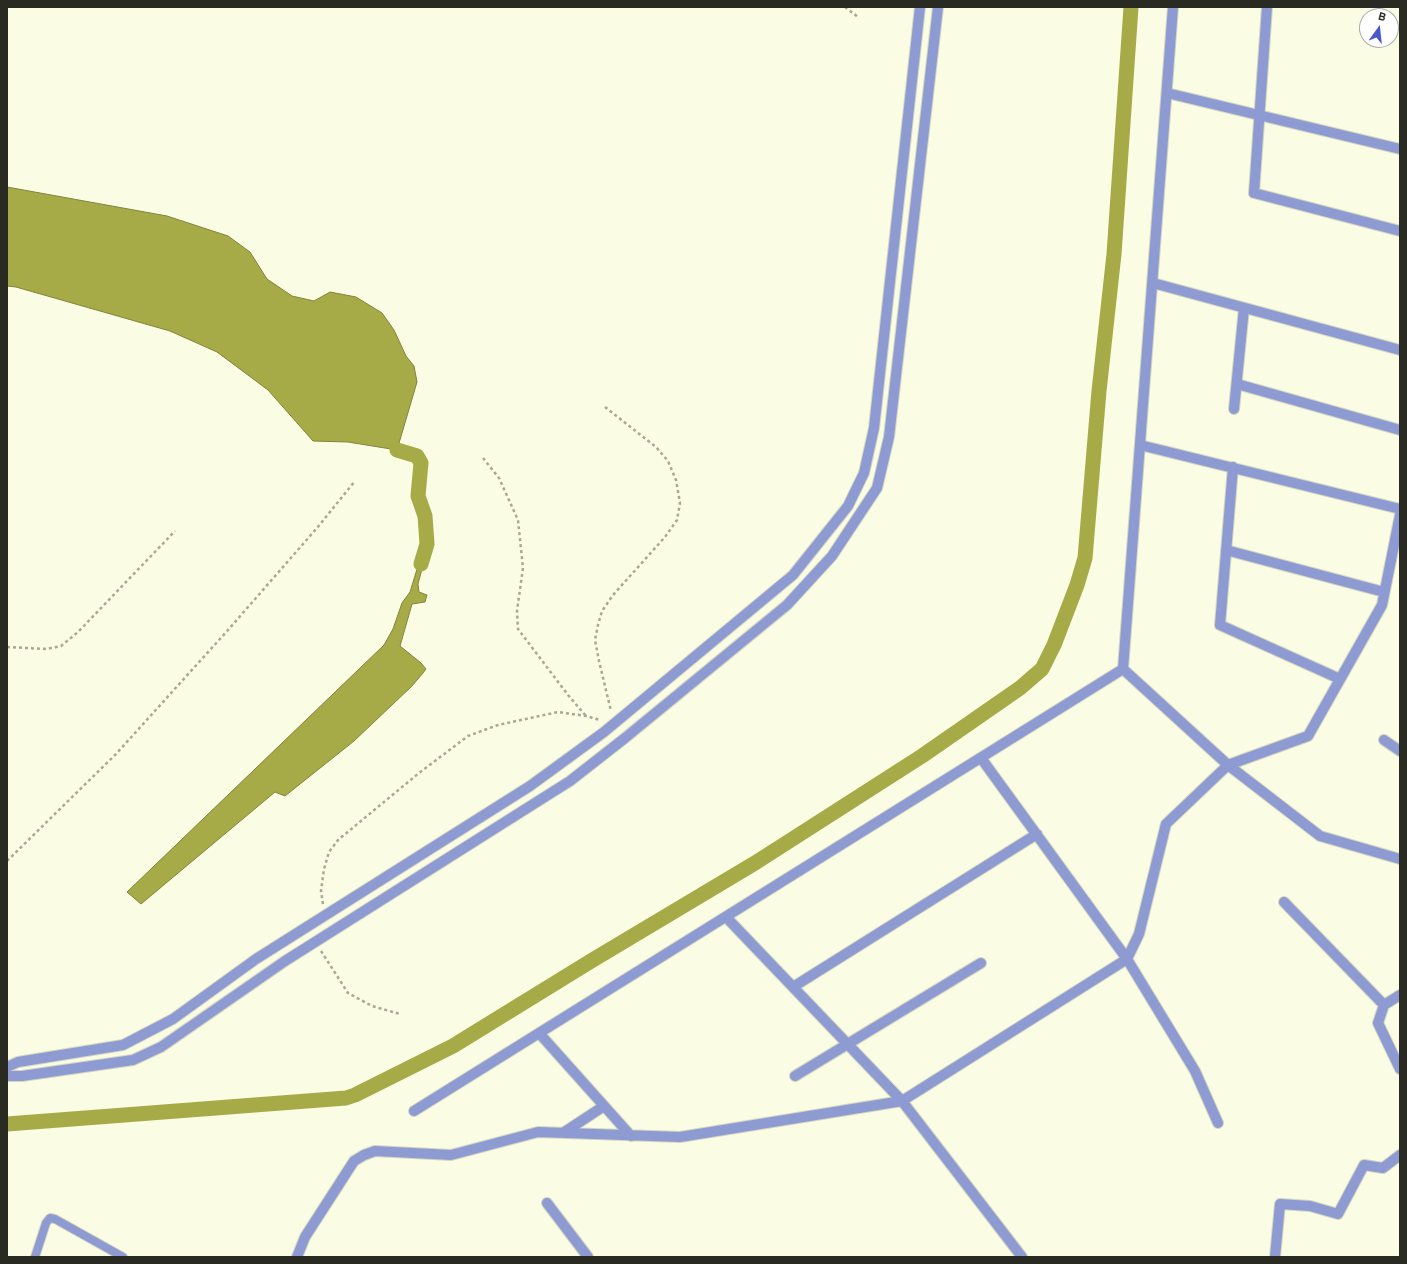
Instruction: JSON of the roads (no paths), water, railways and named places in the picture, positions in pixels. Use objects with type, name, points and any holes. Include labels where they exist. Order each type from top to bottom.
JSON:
[{"type":"street","points":[[7,1067],[18,1062],[123,1045],[173,1019],[256,959],[530,786],[614,724],[793,575],[848,506],[864,473],[874,428],[920,7]]},
{"type":"street","points":[[7,1076],[22,1076],[133,1060],[161,1047],[315,942],[570,781],[625,738],[787,605],[832,556],[877,488],[889,437],[938,7]]},
{"type":"street","points":[[1123,670],[1174,7]]},
{"type":"street","points":[[1267,7],[1254,193],[1400,230]]},
{"type":"street","points":[[1167,93],[1400,148]]},
{"type":"street","points":[[1153,283],[1400,350]]},
{"type":"street","points":[[1234,409],[1244,308]]},
{"type":"street","points":[[879,384],[895,386]]},
{"type":"street","points":[[1237,384],[1400,430]]},
{"type":"street","points":[[1140,445],[1400,509]]},
{"type":"street","points":[[1233,467],[1220,625],[1340,679]]},
{"type":"street","points":[[297,1257],[305,1236],[354,1160],[375,1151],[451,1155],[538,1132],[680,1137],[902,1101],[1127,958],[1139,934],[1166,824],[1228,765],[1308,736],[1382,605],[1400,515]]},
{"type":"street","points":[[1226,550],[1384,592]]},
{"type":"street","points":[[414,1111],[1123,670]]},
{"type":"street","points":[[1123,670],[1228,765],[1320,836],[1400,859]]},
{"type":"street","points":[[614,724],[625,738]]},
{"type":"street","points":[[1384,740],[1400,751]]},
{"type":"street","points":[[981,758],[1127,958],[1195,1071],[1218,1123]]},
{"type":"street","points":[[792,987],[1037,834]]},
{"type":"street","points":[[1284,902],[1384,1005]]},
{"type":"street","points":[[325,916],[335,930]]},
{"type":"street","points":[[726,917],[902,1101],[1022,1257]]},
{"type":"street","points":[[795,1076],[981,963]]},
{"type":"street","points":[[1400,995],[1384,1005],[1378,1023],[1400,1069]]},
{"type":"street","points":[[539,1033],[631,1136]]},
{"type":"street","points":[[563,1133],[604,1106]]},
{"type":"street","points":[[1275,1257],[1280,1204],[1310,1206],[1338,1214],[1364,1165],[1383,1168],[1400,1155]]},
{"type":"street","points":[[547,1203],[588,1257]]},
{"type":"lane","points":[[35,1257],[46,1223],[50,1218],[55,1218],[123,1257]]},
{"type":"waterway","points":[[7,1124],[346,1098],[355,1095],[453,1046],[755,863],[922,756],[1020,688],[1042,669],[1054,645],[1077,585],[1085,558],[1099,391],[1114,254],[1131,7]]},
{"type":"waterway","points":[[397,450],[417,456],[421,463],[418,496],[425,516],[427,544],[421,564]]}]
